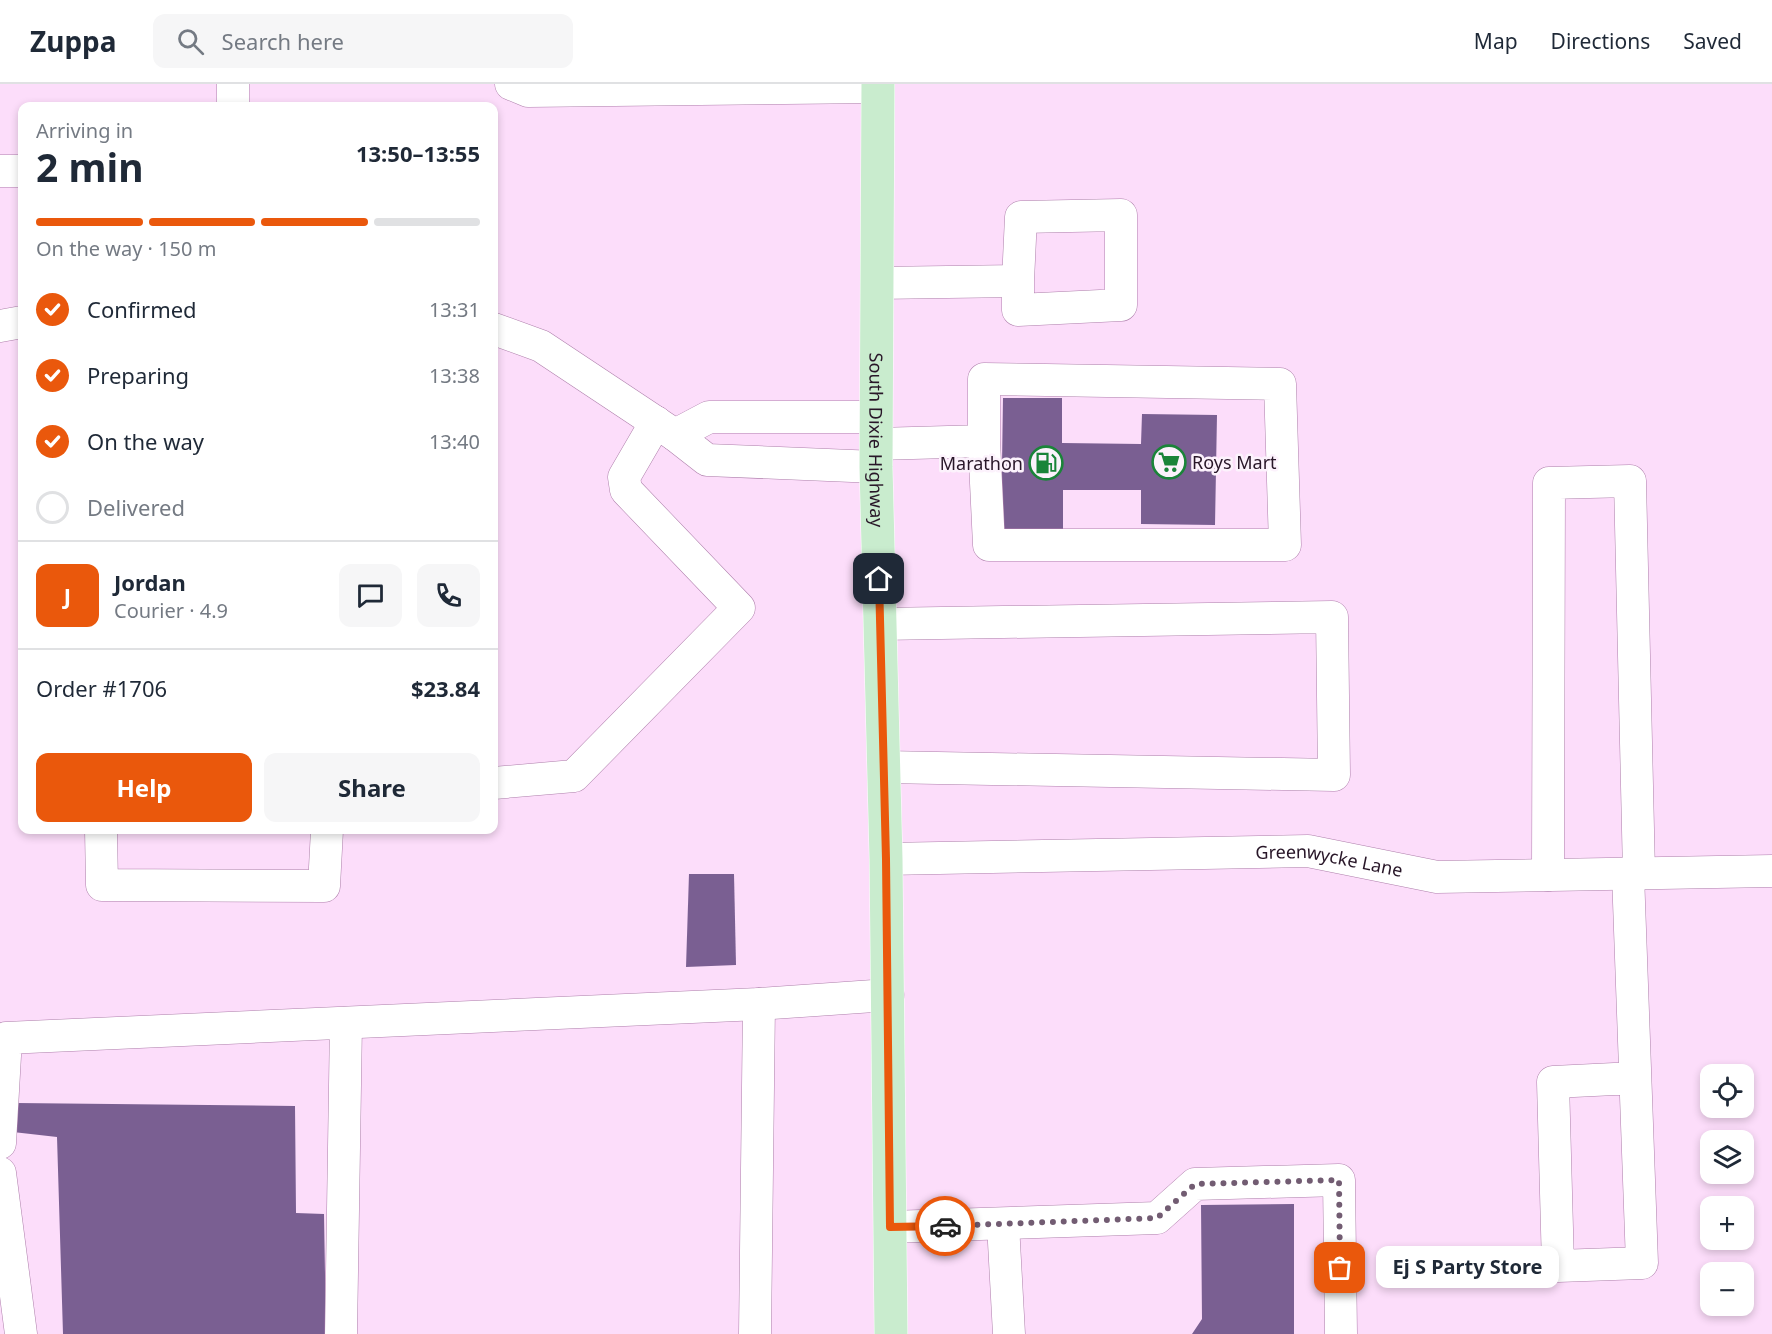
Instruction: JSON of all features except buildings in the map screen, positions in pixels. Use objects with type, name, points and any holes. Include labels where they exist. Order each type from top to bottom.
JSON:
[{"type":"main road","name":"South Dixie Highway","points":[[878,86],[876,442],[886,859],[891,1334]]},
{"type":"street","points":[[233,84],[233,102]]},
{"type":"street","points":[[511,84],[528,91],[645,87],[878,86]]},
{"type":"street","points":[[0,171],[18,171]]},
{"type":"street","points":[[877,283],[1018,281]]},
{"type":"street","points":[[0,326],[18,323]]},
{"type":"street","points":[[498,330],[541,346],[707,460],[876,442],[984,441]]},
{"type":"street","points":[[984,379],[1280,384],[1286,545],[988,545],[984,441],[984,379]]},
{"type":"street","points":[[498,783],[574,776],[739,608],[626,490],[624,477],[665,429],[709,417],[876,442]]},
{"type":"street","points":[[1548,875],[1549,483],[1630,481],[1635,1077],[1642,1263],[1558,1266],[1553,1082],[1635,1077]]},
{"type":"street","points":[[880,624],[1332,617],[1334,775],[884,767]]},
{"type":"street","points":[[101,834],[102,885],[312,886],[324,886],[327,834]]},
{"type":"street","name":"Greenwycke Lane","points":[[886,859],[1308,851],[1437,877],[1772,871]]},
{"type":"street","points":[[0,1143],[6,1038],[759,1004],[888,995]]},
{"type":"street","points":[[755,1334],[759,1004]]},
{"type":"street","points":[[340,1334],[346,1023]]},
{"type":"street","points":[[0,1173],[21,1334]]},
{"type":"street","points":[[890,1227],[1157,1218],[1195,1184],[1339,1180],[1341,1334]]},
{"type":"street","points":[[1003,1224],[1009,1334]]},
{"type":"way so far","points":[[945,1226],[1157,1218],[1195,1184],[1339,1180],[1340,1268]]},
{"type":"place","name":"Roys Mart","points":[[1169,462]]},
{"type":"place","name":"Marathon","points":[[1046,463]]},
{"type":"place","name":"Ej S Party Store","points":[[1340,1268]]},
{"type":"route","points":[[879,579],[886,859],[890,1227],[945,1226]]}]
